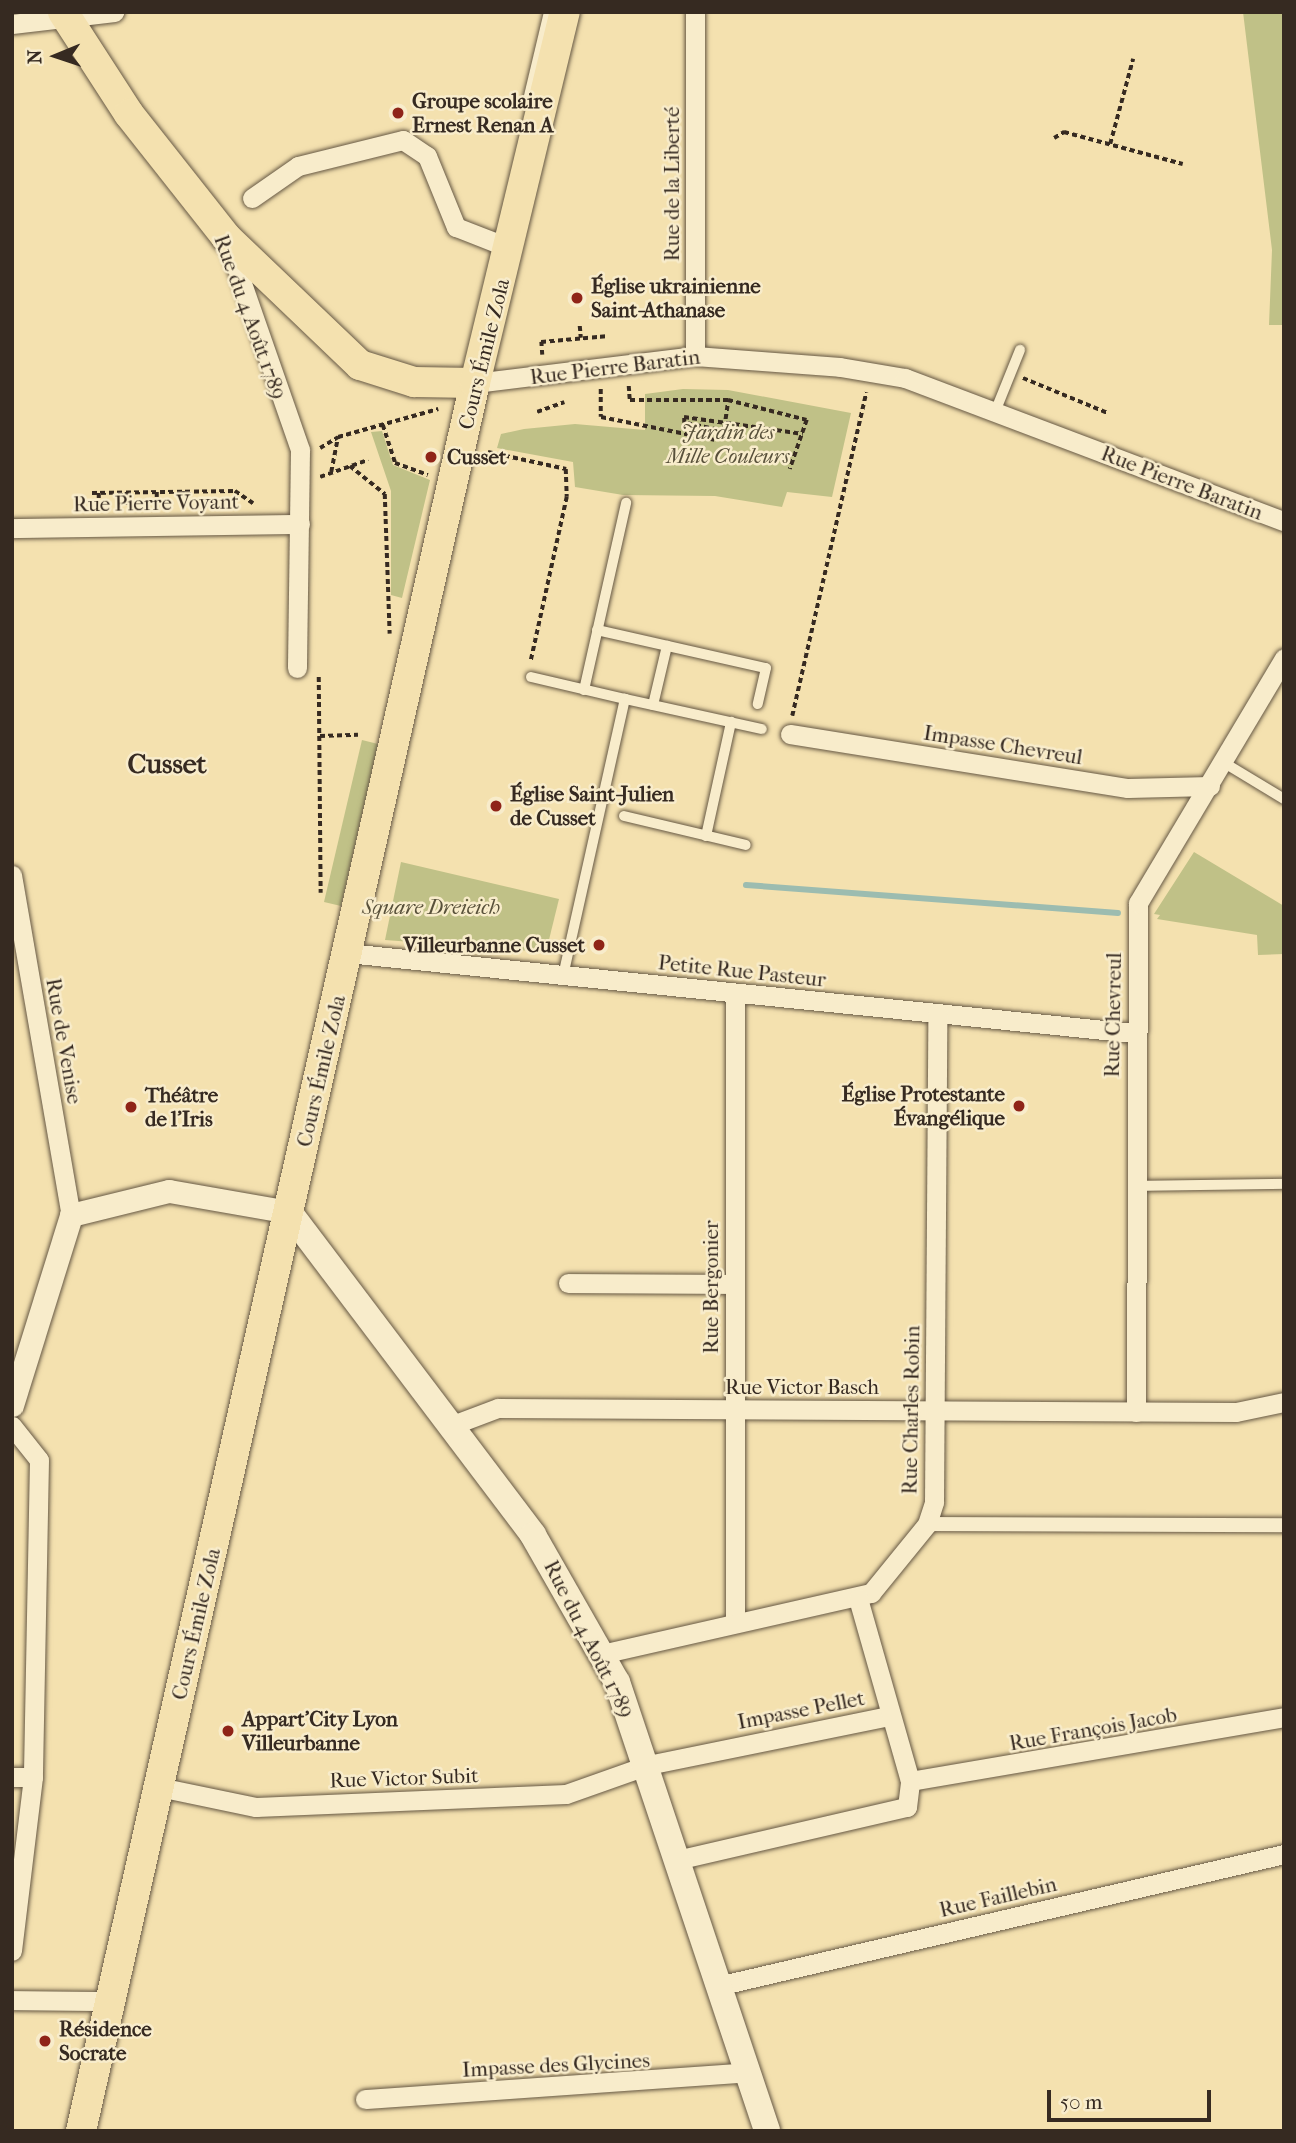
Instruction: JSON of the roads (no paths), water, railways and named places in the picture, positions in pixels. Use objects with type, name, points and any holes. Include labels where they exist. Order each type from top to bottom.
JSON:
[{"type":"main road","name":"Cours Émile Zola","points":[[82,2131],[475,383],[503,246],[565,12]]},
{"type":"main road","name":"Rue du 4 Août 1789","points":[[65,14],[130,114],[226,237]]},
{"type":"main road","name":"Rue Pierre Baratin","points":[[226,237],[360,365],[414,382],[475,383]]},
{"type":"main road","name":"Rue du 4 Août 1789","points":[[289,1212],[533,1535],[601,1654],[648,1765],[681,1859],[767,2131]]},
{"type":"street","points":[[12,24],[65,14],[114,12]]},
{"type":"street","name":"Rue de la Liberté","points":[[695,12],[695,356]]},
{"type":"street","points":[[252,198],[298,166],[404,140],[427,156],[456,227],[503,246]]},
{"type":"street","name":"Rue du 4 Août 1789","points":[[226,237],[300,450],[297,668]]},
{"type":"street","name":"Rue Pierre Baratin","points":[[475,383],[695,356],[786,359],[886,374],[995,412],[1284,521]]},
{"type":"street","name":"Rue Pierre Voyant","points":[[12,528],[300,524]]},
{"type":"street","name":"Rue Chevreul","points":[[1136,1412],[1133,1033],[1138,903],[1284,658]]},
{"type":"street","name":"Impasse Chevreul","points":[[790,734],[1128,788],[1210,786]]},
{"type":"street","name":"Rue de Venise","points":[[12,875],[71,1215]]},
{"type":"street","name":"Petite Rue Pasteur","points":[[347,953],[1133,1033]]},
{"type":"street","name":"Rue Bergonier","points":[[735,993],[735,1622]]},
{"type":"street","name":"Rue Charles Robin","points":[[601,1654],[871,1593],[927,1524],[933,1502],[937,1014]]},
{"type":"street","points":[[12,1405],[71,1215],[169,1191],[289,1212]]},
{"type":"street","points":[[568,1283],[734,1284]]},
{"type":"street","name":"Rue Victor Basch","points":[[450,1426],[498,1408],[1236,1412],[1284,1402]]},
{"type":"street","points":[[12,1426],[38,1460],[33,1777],[12,1951]]},
{"type":"street","points":[[927,1524],[1284,1525]]},
{"type":"street","points":[[858,1598],[888,1716]]},
{"type":"street","name":"Impasse Pellet","points":[[648,1765],[888,1716],[910,1781]]},
{"type":"street","name":"Rue François Jacob","points":[[910,1781],[1284,1717]]},
{"type":"street","name":"Rue Victor Subit","points":[[159,1787],[256,1807],[566,1794],[648,1765]]},
{"type":"street","points":[[12,1777],[33,1777]]},
{"type":"street","points":[[681,1859],[907,1807],[910,1781]]},
{"type":"street","name":"Rue Faillebin","points":[[722,1985],[1284,1854]]},
{"type":"street","points":[[12,2000],[110,2001]]},
{"type":"street","name":"Impasse des Glycines","points":[[365,2099],[749,2072]]},
{"type":"lane","points":[[525,114],[549,12]]},
{"type":"lane","points":[[503,246],[522,127]]},
{"type":"lane","points":[[995,412],[1020,350]]},
{"type":"lane","points":[[584,690],[626,503]]},
{"type":"lane","points":[[597,630],[766,668],[758,704]]},
{"type":"lane","points":[[653,705],[667,646]]},
{"type":"lane","points":[[531,677],[762,729]]},
{"type":"lane","points":[[563,976],[625,699]]},
{"type":"lane","points":[[706,836],[731,722]]},
{"type":"lane","points":[[1223,762],[1284,799]]},
{"type":"lane","points":[[624,816],[746,845]]},
{"type":"lane","points":[[1134,1186],[1284,1184]]},
{"type":"waterway","points":[[746,885],[1118,913]]},
{"type":"place","name":"Groupe scolaire Ernest Renan A","points":[[398,113]]},
{"type":"place","name":"Église ukrainienne Saint-Athanase","points":[[577,298]]},
{"type":"place","name":"Cusset","points":[[431,457]]},
{"type":"place","name":"Église Saint-Julien de Cusset","points":[[496,806]]},
{"type":"place","name":"Villeurbanne Cusset","points":[[599,945]]},
{"type":"place","name":"Église Protestante Évangélique","points":[[1019,1106]]},
{"type":"place","name":"Théâtre de l'Iris","points":[[131,1107]]},
{"type":"place","name":"Appart'City Lyon Villeurbanne","points":[[228,1731]]},
{"type":"place","name":"Résidence Socrate","points":[[45,2041]]},
{"type":"district","name":"Cusset","points":[[167,764]]},
{"type":"park label","name":"Jardin des Mille Couleurs","points":[[728,444]]},
{"type":"park label","name":"Square Dreieich","points":[[431,907]]}]
